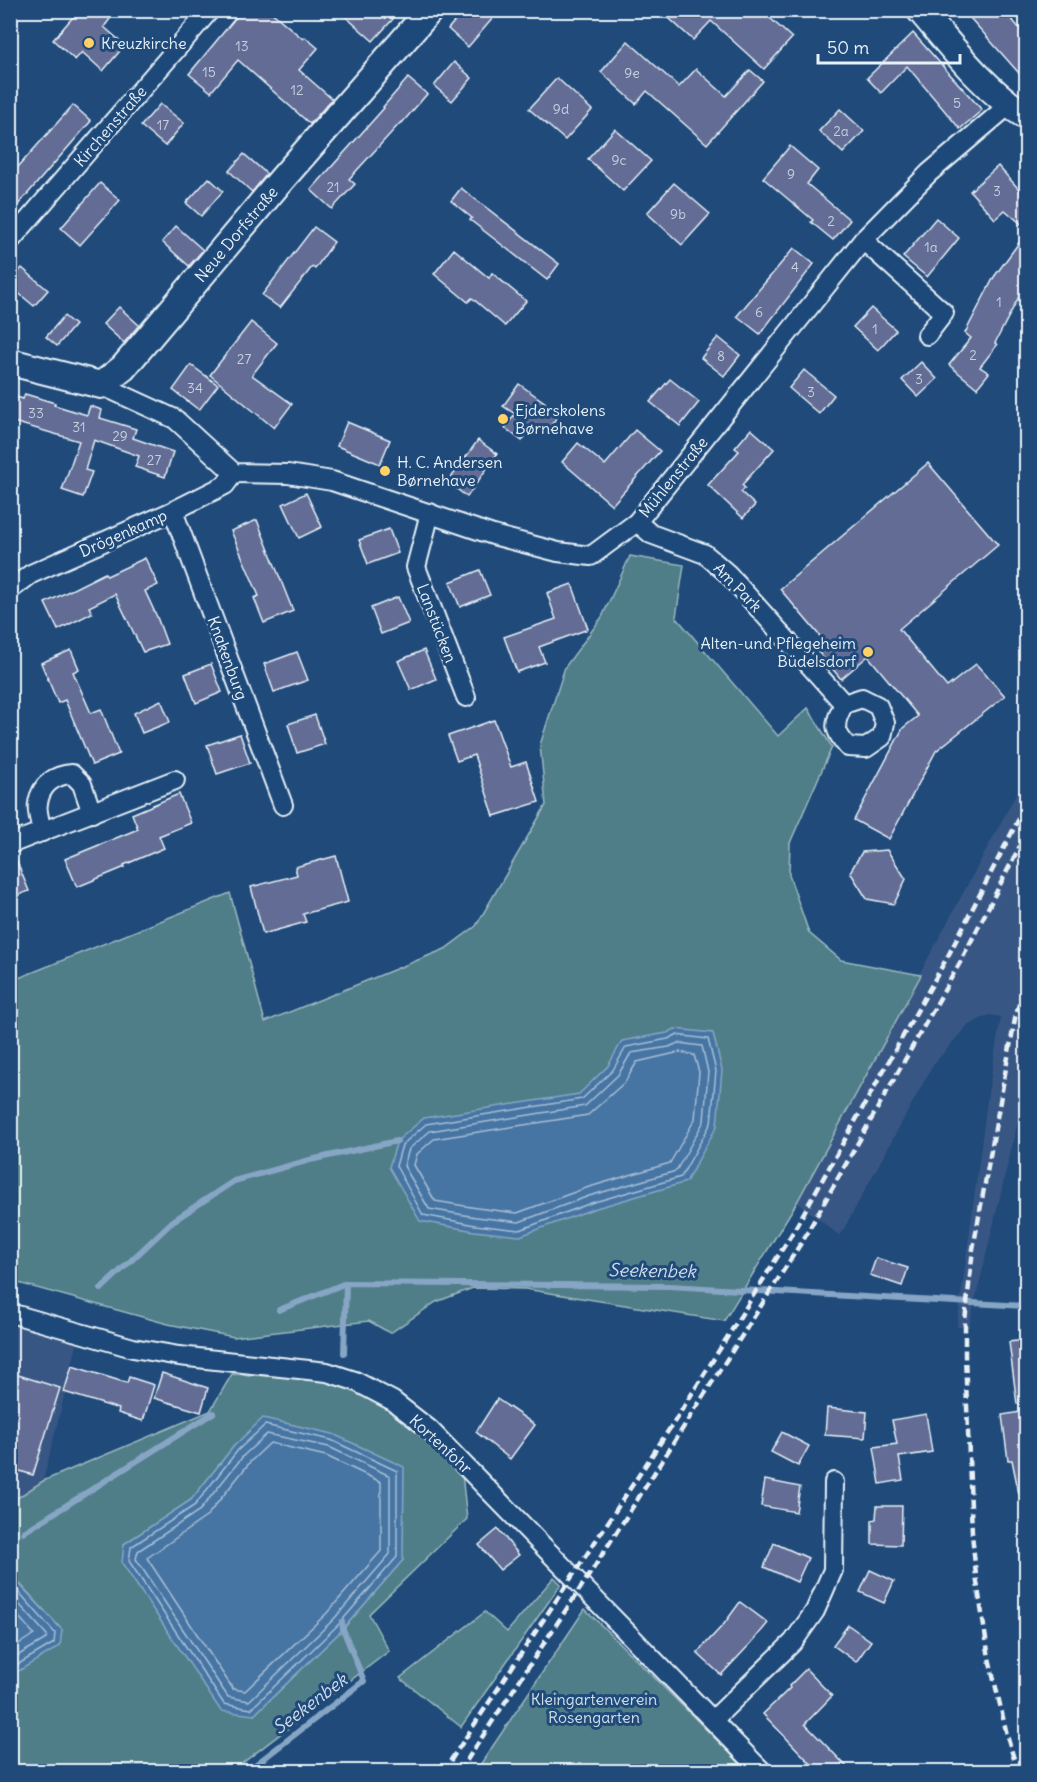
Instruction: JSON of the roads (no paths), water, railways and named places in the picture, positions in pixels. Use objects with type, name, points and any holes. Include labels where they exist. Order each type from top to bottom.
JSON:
[{"type":"street","name":"Kirchenstraße","points":[[10,241],[210,10]]},
{"type":"street","name":"Neue Dorfstraße","points":[[101,385],[123,368],[282,179],[430,10]]},
{"type":"street","points":[[920,10],[968,65],[1018,110]]},
{"type":"street","name":"Mühlenstraße","points":[[234,474],[288,474],[332,481],[494,535],[547,550],[591,556],[637,522],[863,240],[929,173],[1018,110]]},
{"type":"street","points":[[863,240],[944,313],[927,335]]},
{"type":"street","points":[[10,362],[101,385],[175,419],[234,474]]},
{"type":"street","name":"Drögenkamp","points":[[10,590],[31,574],[173,511],[225,484],[234,474]]},
{"type":"street","name":"Knakenburg","points":[[173,511],[283,805]]},
{"type":"street","name":"Lanstücken","points":[[430,513],[416,567],[466,697]]},
{"type":"street","name":"Am Park","points":[[637,522],[651,534],[705,554],[728,574],[844,704]]},
{"type":"street","points":[[42,832],[37,804],[46,783],[60,775],[72,774],[82,784],[92,813]]},
{"type":"street","points":[[10,844],[174,780]]},
{"type":"street","name":"Kortenfohr","points":[[10,1313],[133,1348],[179,1356],[327,1372],[355,1381],[393,1401],[429,1429],[763,1772]]},
{"type":"street","points":[[713,1720],[793,1642],[815,1611],[833,1570],[834,1482]]},
{"type":"water","points":[[675,1029],[713,1033],[722,1070],[717,1126],[686,1182],[593,1209],[520,1236],[474,1231],[420,1221],[389,1167],[397,1141],[424,1118],[579,1094],[608,1066],[622,1041],[667,1033]]},
{"type":"water","points":[[263,1418],[333,1434],[404,1467],[403,1560],[343,1629],[254,1715],[221,1711],[122,1563],[124,1544],[191,1500],[234,1446]]},
{"type":"water","points":[[10,1574],[62,1630],[60,1646],[12,1675]]},
{"type":"waterway","points":[[101,1289],[173,1221],[234,1181],[310,1160],[397,1141]]},
{"type":"waterway","points":[[279,1310],[346,1283]]},
{"type":"waterway","name":"Seekenbek","points":[[344,1353],[346,1283],[669,1286],[1026,1306]]},
{"type":"waterway","points":[[24,1532],[213,1413]]},
{"type":"waterway","name":"Seekenbek","points":[[246,1772],[364,1681],[342,1622]]},
{"type":"railway","points":[[443,1772],[678,1416],[793,1232],[949,954],[1026,805]]},
{"type":"railway","points":[[459,1772],[593,1569],[803,1240],[962,959],[1026,834]]},
{"type":"railway","points":[[1018,1772],[989,1658],[976,1576],[972,1533],[965,1321],[973,1249],[1015,1019],[1026,978]]},
{"type":"place","name":"Kreuzkirche","points":[[89,43]]},
{"type":"place","name":"Ejderskolens Børnehave","points":[[503,419]]},
{"type":"place","name":"H. C. Andersen Børnehave","points":[[385,471]]},
{"type":"place","name":"Alten-und Pflegeheim Büdelsdorf","points":[[868,652]]},
{"type":"park label","name":"Kleingartenverein Rosengarten","points":[[594,1708]]}]
